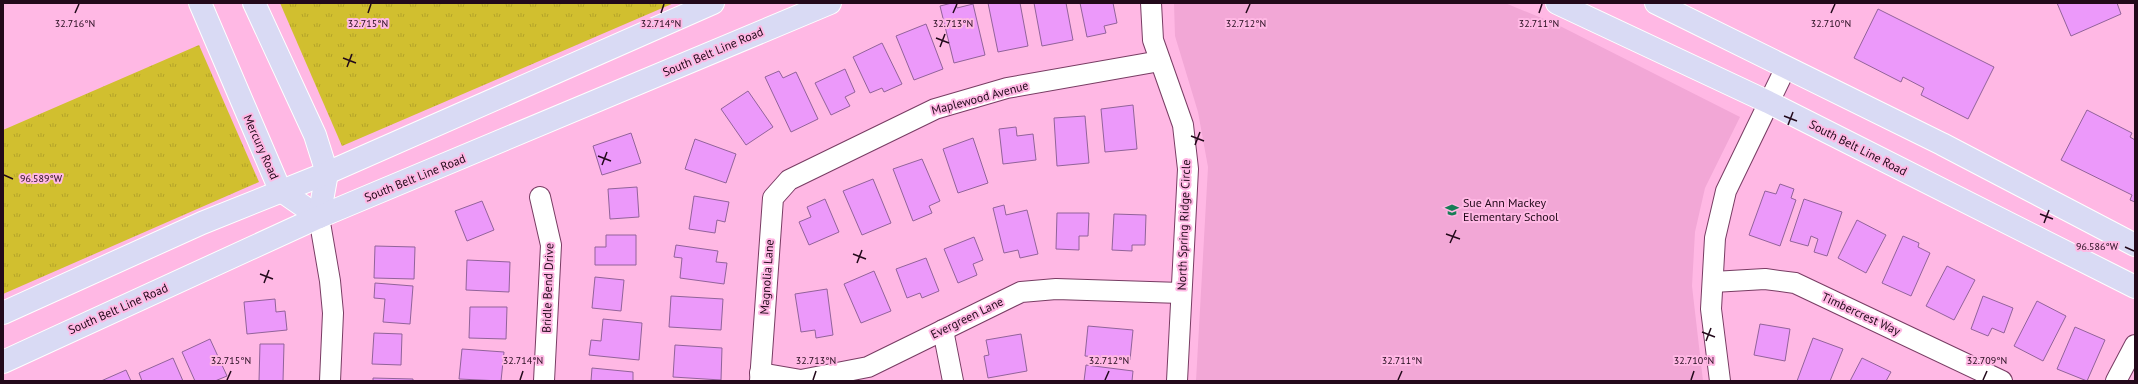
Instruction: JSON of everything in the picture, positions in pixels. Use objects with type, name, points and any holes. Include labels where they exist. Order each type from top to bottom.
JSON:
[{"type":"main road","name":"Mercury Road","points":[[200,3],[280,190],[319,217]]},
{"type":"main road","points":[[254,3],[315,136],[327,172],[319,217]]},
{"type":"main road","points":[[3,313],[202,223],[327,172],[713,3]]},
{"type":"main road","name":"South Belt Line Road","points":[[3,362],[319,217],[830,3]]},
{"type":"main road","name":"South Belt Line Road","points":[[1557,3],[1768,102],[2135,287]]},
{"type":"main road","points":[[1656,3],[1942,144],[2135,245]]},
{"type":"street","name":"North Spring Ridge Circle","points":[[1151,3],[1153,40],[1183,125],[1188,169],[1177,381]]},
{"type":"street","name":"Maplewood Avenue","points":[[789,180],[935,109],[1007,88],[1160,61]]},
{"type":"street","points":[[1720,381],[1711,310],[1715,238],[1726,190],[1786,68]]},
{"type":"street","name":"Magnolia Lane","points":[[760,377],[773,198],[789,180]]},
{"type":"street","name":"Bridle Bend Drive","points":[[540,197],[551,245],[544,381]]},
{"type":"street","points":[[319,217],[330,281],[333,313],[330,381]]},
{"type":"street","name":"Timbercrest Way","points":[[1713,282],[1765,279],[1795,283],[2002,381]]},
{"type":"street","name":"Evergreen Lane","points":[[760,377],[801,380],[868,367],[1021,292],[1056,289],[1182,293]]},
{"type":"street","points":[[943,330],[953,381]]},
{"type":"street","points":[[2116,381],[2135,345]]},
{"type":"shaded area","name":"Sue Ann Mackey Elementary School","points":[[1174,3],[1505,3],[1556,24],[1740,117],[1705,188],[1695,232],[1692,286],[1703,381],[1196,381],[1208,167],[1198,112],[1175,36]]},
{"type":"green space","points":[[280,3],[674,3],[342,146]]},
{"type":"green space","points":[[199,45],[259,182],[3,294],[3,130]]},
{"type":"building","points":[[956,3],[957,8],[973,4],[985,55],[954,63],[940,6]]},
{"type":"building","points":[[988,3],[1020,3],[1028,46],[998,52]]},
{"type":"building","points":[[1034,3],[1066,3],[1073,40],[1042,46]]},
{"type":"building","points":[[1080,3],[1113,3],[1117,23],[1104,26],[1106,33],[1087,37]]},
{"type":"building","points":[[2057,3],[2117,3],[2121,14],[2071,36]]},
{"type":"building","points":[[1878,9],[1994,67],[1968,119],[1921,95],[1924,88],[1903,77],[1901,82],[1854,58]]},
{"type":"building","points":[[926,24],[943,69],[914,80],[896,36]]},
{"type":"building","points":[[882,43],[902,84],[884,92],[882,88],[870,93],[853,57]]},
{"type":"building","points":[[845,69],[855,92],[845,97],[850,106],[831,115],[815,83]]},
{"type":"building","points":[[779,71],[783,78],[796,72],[818,119],[791,132],[765,77]]},
{"type":"building","points":[[748,91],[773,127],[746,145],[721,109]]},
{"type":"building","points":[[1133,105],[1137,149],[1105,152],[1101,109]]},
{"type":"building","points":[[2087,110],[2132,133],[2130,137],[2135,140],[2135,202],[2130,200],[2132,195],[2061,160]]},
{"type":"building","points":[[1085,116],[1089,163],[1057,166],[1054,118]]},
{"type":"building","points":[[1016,127],[1017,136],[1033,134],[1036,160],[1003,164],[999,129]]},
{"type":"building","points":[[631,133],[641,163],[602,175],[593,146]]},
{"type":"building","points":[[973,138],[988,183],[958,193],[943,149]]},
{"type":"building","points":[[695,139],[736,154],[726,183],[685,169]]},
{"type":"building","points":[[922,159],[940,201],[929,206],[932,213],[913,221],[893,169]]},
{"type":"building","points":[[873,179],[891,223],[862,235],[843,191]]},
{"type":"building","points":[[1780,184],[1794,189],[1791,198],[1796,200],[1780,246],[1749,235],[1765,191],[1776,194]]},
{"type":"building","points":[[637,187],[639,217],[610,219],[608,189]]},
{"type":"building","points":[[694,196],[729,202],[725,222],[717,220],[715,233],[689,229]]},
{"type":"building","points":[[825,199],[839,232],[809,245],[799,222],[811,217],[807,207]]},
{"type":"building","points":[[1804,199],[1842,212],[1827,256],[1814,252],[1818,239],[1811,236],[1808,246],[1790,241]]},
{"type":"building","points":[[482,201],[494,230],[467,241],[455,211]]},
{"type":"building","points":[[1004,205],[1006,215],[1027,210],[1038,254],[1020,258],[1018,250],[1004,253],[993,208]]},
{"type":"building","points":[[1057,213],[1089,213],[1088,236],[1079,236],[1079,250],[1056,249]]},
{"type":"building","points":[[1114,214],[1146,215],[1145,245],[1132,245],[1132,251],[1112,250]]},
{"type":"building","points":[[1857,220],[1886,235],[1866,273],[1838,258]]},
{"type":"building","points":[[606,235],[636,235],[636,265],[595,265],[595,247],[606,247]]},
{"type":"building","points":[[1903,236],[1919,243],[1918,247],[1930,253],[1911,296],[1882,283]]},
{"type":"building","points":[[974,237],[983,260],[973,264],[977,275],[958,283],[944,249]]},
{"type":"building","points":[[676,245],[718,251],[716,262],[727,263],[724,284],[680,278],[682,258],[674,257]]},
{"type":"building","points":[[375,246],[415,247],[414,279],[374,278]]},
{"type":"building","points":[[926,258],[939,291],[922,298],[920,293],[907,298],[896,269]]},
{"type":"building","points":[[467,260],[510,262],[509,292],[466,290]]},
{"type":"building","points":[[1947,266],[1975,280],[1954,320],[1926,306]]},
{"type":"building","points":[[874,271],[891,311],[861,323],[844,284]]},
{"type":"building","points":[[595,277],[624,280],[621,311],[592,308]]},
{"type":"building","points":[[375,283],[413,286],[410,324],[383,322],[385,299],[374,298]]},
{"type":"building","points":[[827,289],[833,335],[816,338],[815,330],[801,332],[795,294]]},
{"type":"building","points":[[671,296],[723,299],[721,330],[669,327]]},
{"type":"building","points":[[1983,296],[2013,308],[2004,333],[1992,328],[1988,336],[1971,329]]},
{"type":"building","points":[[275,299],[276,312],[285,311],[287,330],[247,334],[244,302]]},
{"type":"building","points":[[2037,301],[2066,316],[2043,361],[2014,346]]},
{"type":"building","points":[[470,307],[507,307],[506,339],[469,338]]},
{"type":"building","points":[[603,319],[642,323],[639,360],[589,355],[591,340],[601,341]]},
{"type":"building","points":[[1760,324],[1790,329],[1785,361],[1754,355]]},
{"type":"building","points":[[1088,326],[1133,330],[1130,360],[1085,356]]},
{"type":"building","points":[[2075,327],[2105,340],[2087,381],[2057,369]]},
{"type":"building","points":[[374,333],[402,334],[401,365],[372,364]]},
{"type":"building","points":[[1021,334],[1027,371],[988,378],[984,356],[989,355],[986,340]]},
{"type":"building","points":[[1813,338],[1843,349],[1830,381],[1797,381]]},
{"type":"building","points":[[210,339],[227,376],[215,381],[195,381],[182,352]]},
{"type":"building","points":[[260,344],[284,344],[283,381],[259,381]]},
{"type":"building","points":[[675,345],[722,348],[721,380],[673,377]]},
{"type":"building","points":[[462,349],[504,352],[501,381],[459,379]]},
{"type":"building","points":[[173,358],[183,381],[142,381],[139,373]]},
{"type":"building","points":[[1862,358],[1891,372],[1886,381],[1850,381]]},
{"type":"building","points":[[1086,365],[1133,371],[1132,381],[1084,381]]},
{"type":"building","points":[[592,368],[633,372],[633,381],[591,381]]},
{"type":"building","points":[[126,370],[131,381],[101,381]]},
{"type":"building","points":[[373,378],[413,379],[413,381],[373,381]]},
{"type":"place","name":"Sue Ann Mackey Elementary School","points":[[1452,210]]}]
